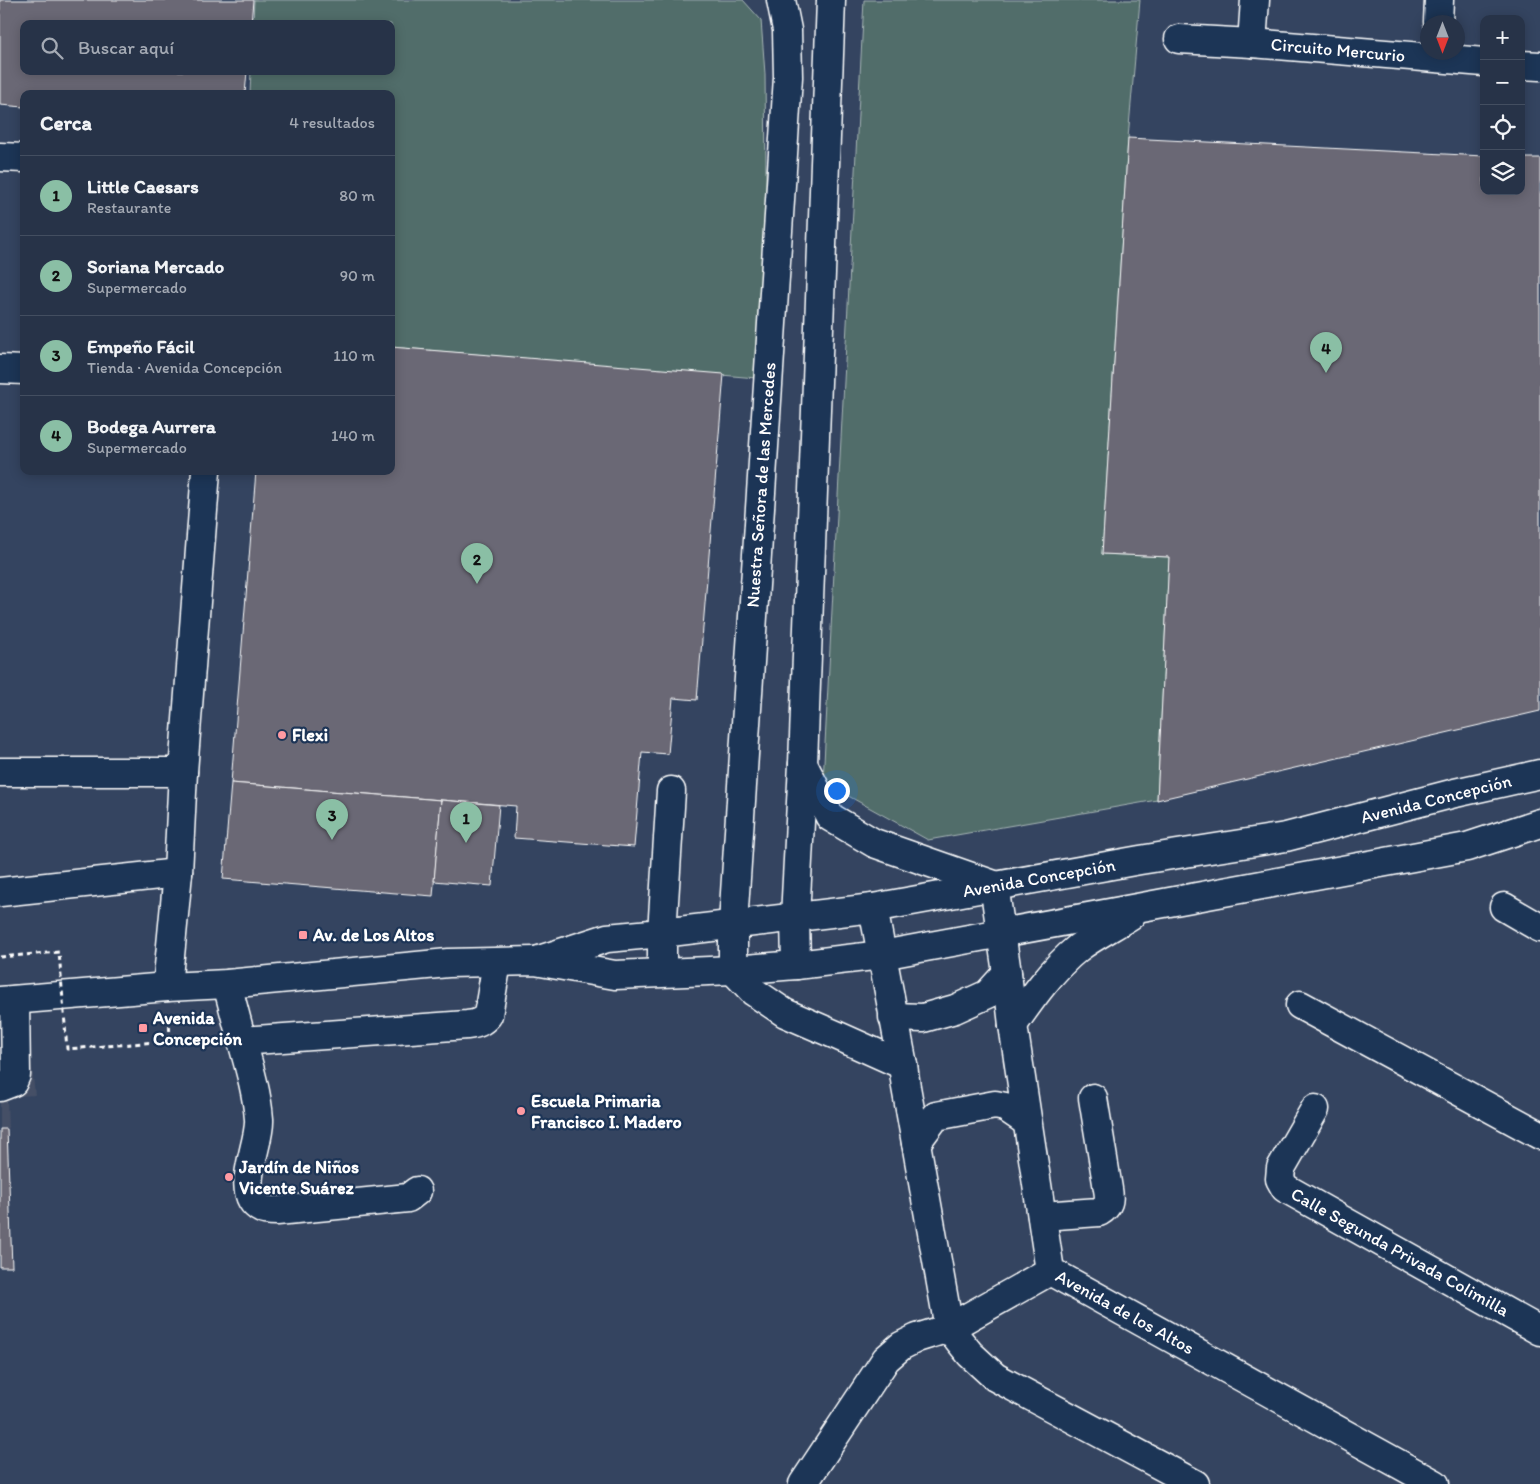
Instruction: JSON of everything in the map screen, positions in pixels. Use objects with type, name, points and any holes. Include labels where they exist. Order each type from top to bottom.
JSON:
[{"type":"street","name":"Nuestra Señora de las Mercedes","points":[[733,970],[733,924],[788,77],[787,30],[781,0]]},
{"type":"street","points":[[796,965],[795,917],[803,764],[831,0]]},
{"type":"street","name":"Circuito Mercurio","points":[[1252,42],[1255,0]]},
{"type":"street","points":[[1438,15],[1439,0]]},
{"type":"street","name":"Circuito Mercurio","points":[[1179,40],[1252,42],[1420,55]]},
{"type":"street","name":"Circuito Mercurio","points":[[1465,60],[1480,62]]},
{"type":"street","points":[[1525,65],[1540,66]]},
{"type":"street","points":[[0,157],[20,158]]},
{"type":"street","points":[[0,369],[20,370]]},
{"type":"street","points":[[166,987],[178,873],[183,772],[206,475]]},
{"type":"street","points":[[1455,793],[1540,755]]},
{"type":"street","points":[[803,764],[830,817],[874,843],[994,886]]},
{"type":"street","points":[[0,772],[183,772]]},
{"type":"street","name":"Avenida Concepción","points":[[535,961],[607,938],[873,908],[1140,860],[1286,837],[1455,793],[1540,774]]},
{"type":"street","points":[[662,972],[662,933],[671,791]]},
{"type":"street","name":"Avenida Concepción","points":[[7,1000],[227,984],[448,963],[535,961],[615,975],[733,970],[796,965],[882,955],[1467,847],[1540,823]]},
{"type":"street","points":[[1467,847],[1540,844]]},
{"type":"street","points":[[0,892],[178,873]]},
{"type":"street","name":"Avenida de los Altos","points":[[994,886],[1050,1271],[1435,1484]]},
{"type":"street","points":[[1504,907],[1540,928]]},
{"type":"street","points":[[873,908],[903,1065],[949,1328],[970,1354],[995,1377],[1195,1484]]},
{"type":"street","points":[[1013,1025],[1027,1004],[1078,948],[1144,908]]},
{"type":"street","points":[[242,1041],[476,1024],[483,1021],[488,1014],[497,962]]},
{"type":"street","points":[[733,970],[754,992],[785,1014],[903,1065]]},
{"type":"street","points":[[893,1017],[923,1018],[955,1009],[988,994],[1007,973]]},
{"type":"street","points":[[227,984],[252,1075],[260,1120],[259,1134],[248,1176],[252,1202],[262,1210],[276,1212],[408,1198],[416,1191]]},
{"type":"street","points":[[0,1087],[14,1082],[16,1075],[7,1000]]},
{"type":"street","points":[[1300,1005],[1540,1135]]},
{"type":"street","points":[[1042,1216],[1099,1212],[1109,1203],[1093,1098]]},
{"type":"street","points":[[916,1143],[936,1116],[946,1114],[995,1105],[1005,1107],[1027,1122]]},
{"type":"street","name":"Calle Segunda Privada Colimilla","points":[[1315,1109],[1281,1168],[1280,1179],[1285,1188],[1540,1331]]},
{"type":"street","points":[[811,1481],[886,1359],[901,1346],[917,1338],[949,1328],[1050,1271]]},
{"type":"path","points":[[0,957],[60,952],[67,1049],[170,1041]]},
{"type":"shaded area","points":[[29,1039],[35,1095],[7,1097],[12,1267],[0,1267],[0,1041]]},
{"type":"green space","points":[[254,0],[743,0],[761,20],[765,74],[768,379],[395,347],[395,90],[250,90],[251,75],[395,75],[395,20],[253,20]]},
{"type":"green space","points":[[864,0],[1140,0],[1128,138],[1102,554],[1169,557],[1157,800],[928,840],[823,782]]},
{"type":"building","points":[[0,0],[253,0],[251,20],[20,20],[20,75],[247,75],[245,90],[20,90],[20,107],[0,105]]},
{"type":"building","points":[[1128,138],[1480,156],[1480,195],[1525,195],[1525,158],[1540,158],[1540,711],[1157,800],[1169,557],[1102,554]]},
{"type":"building","points":[[395,347],[724,374],[697,700],[673,698],[668,754],[642,752],[634,847],[514,838],[516,806],[231,783],[256,475],[395,475]]},
{"type":"building","points":[[231,783],[441,800],[433,896],[223,879]]},
{"type":"building","points":[[441,800],[499,805],[492,886],[434,881]]},
{"type":"building","points":[[0,1129],[7,1129],[12,1267],[0,1267]]},
{"type":"place","name":"Bodega Aurrera","points":[[1326,373]]},
{"type":"place","name":"Soriana Mercado","points":[[477,584]]},
{"type":"place","name":"Flexi","points":[[282,735]]},
{"type":"place","name":"Empeño Fácil","points":[[332,840]]},
{"type":"place","name":"Little Caesars","points":[[466,843]]},
{"type":"place","name":"Av. de Los Altos","points":[[303,935]]},
{"type":"place","name":"Avenida Concepción","points":[[143,1028]]},
{"type":"place","name":"Escuela Primaria Francisco I. Madero","points":[[521,1111]]},
{"type":"place","name":"Jardín de Niños Vicente Suárez","points":[[229,1177]]}]
